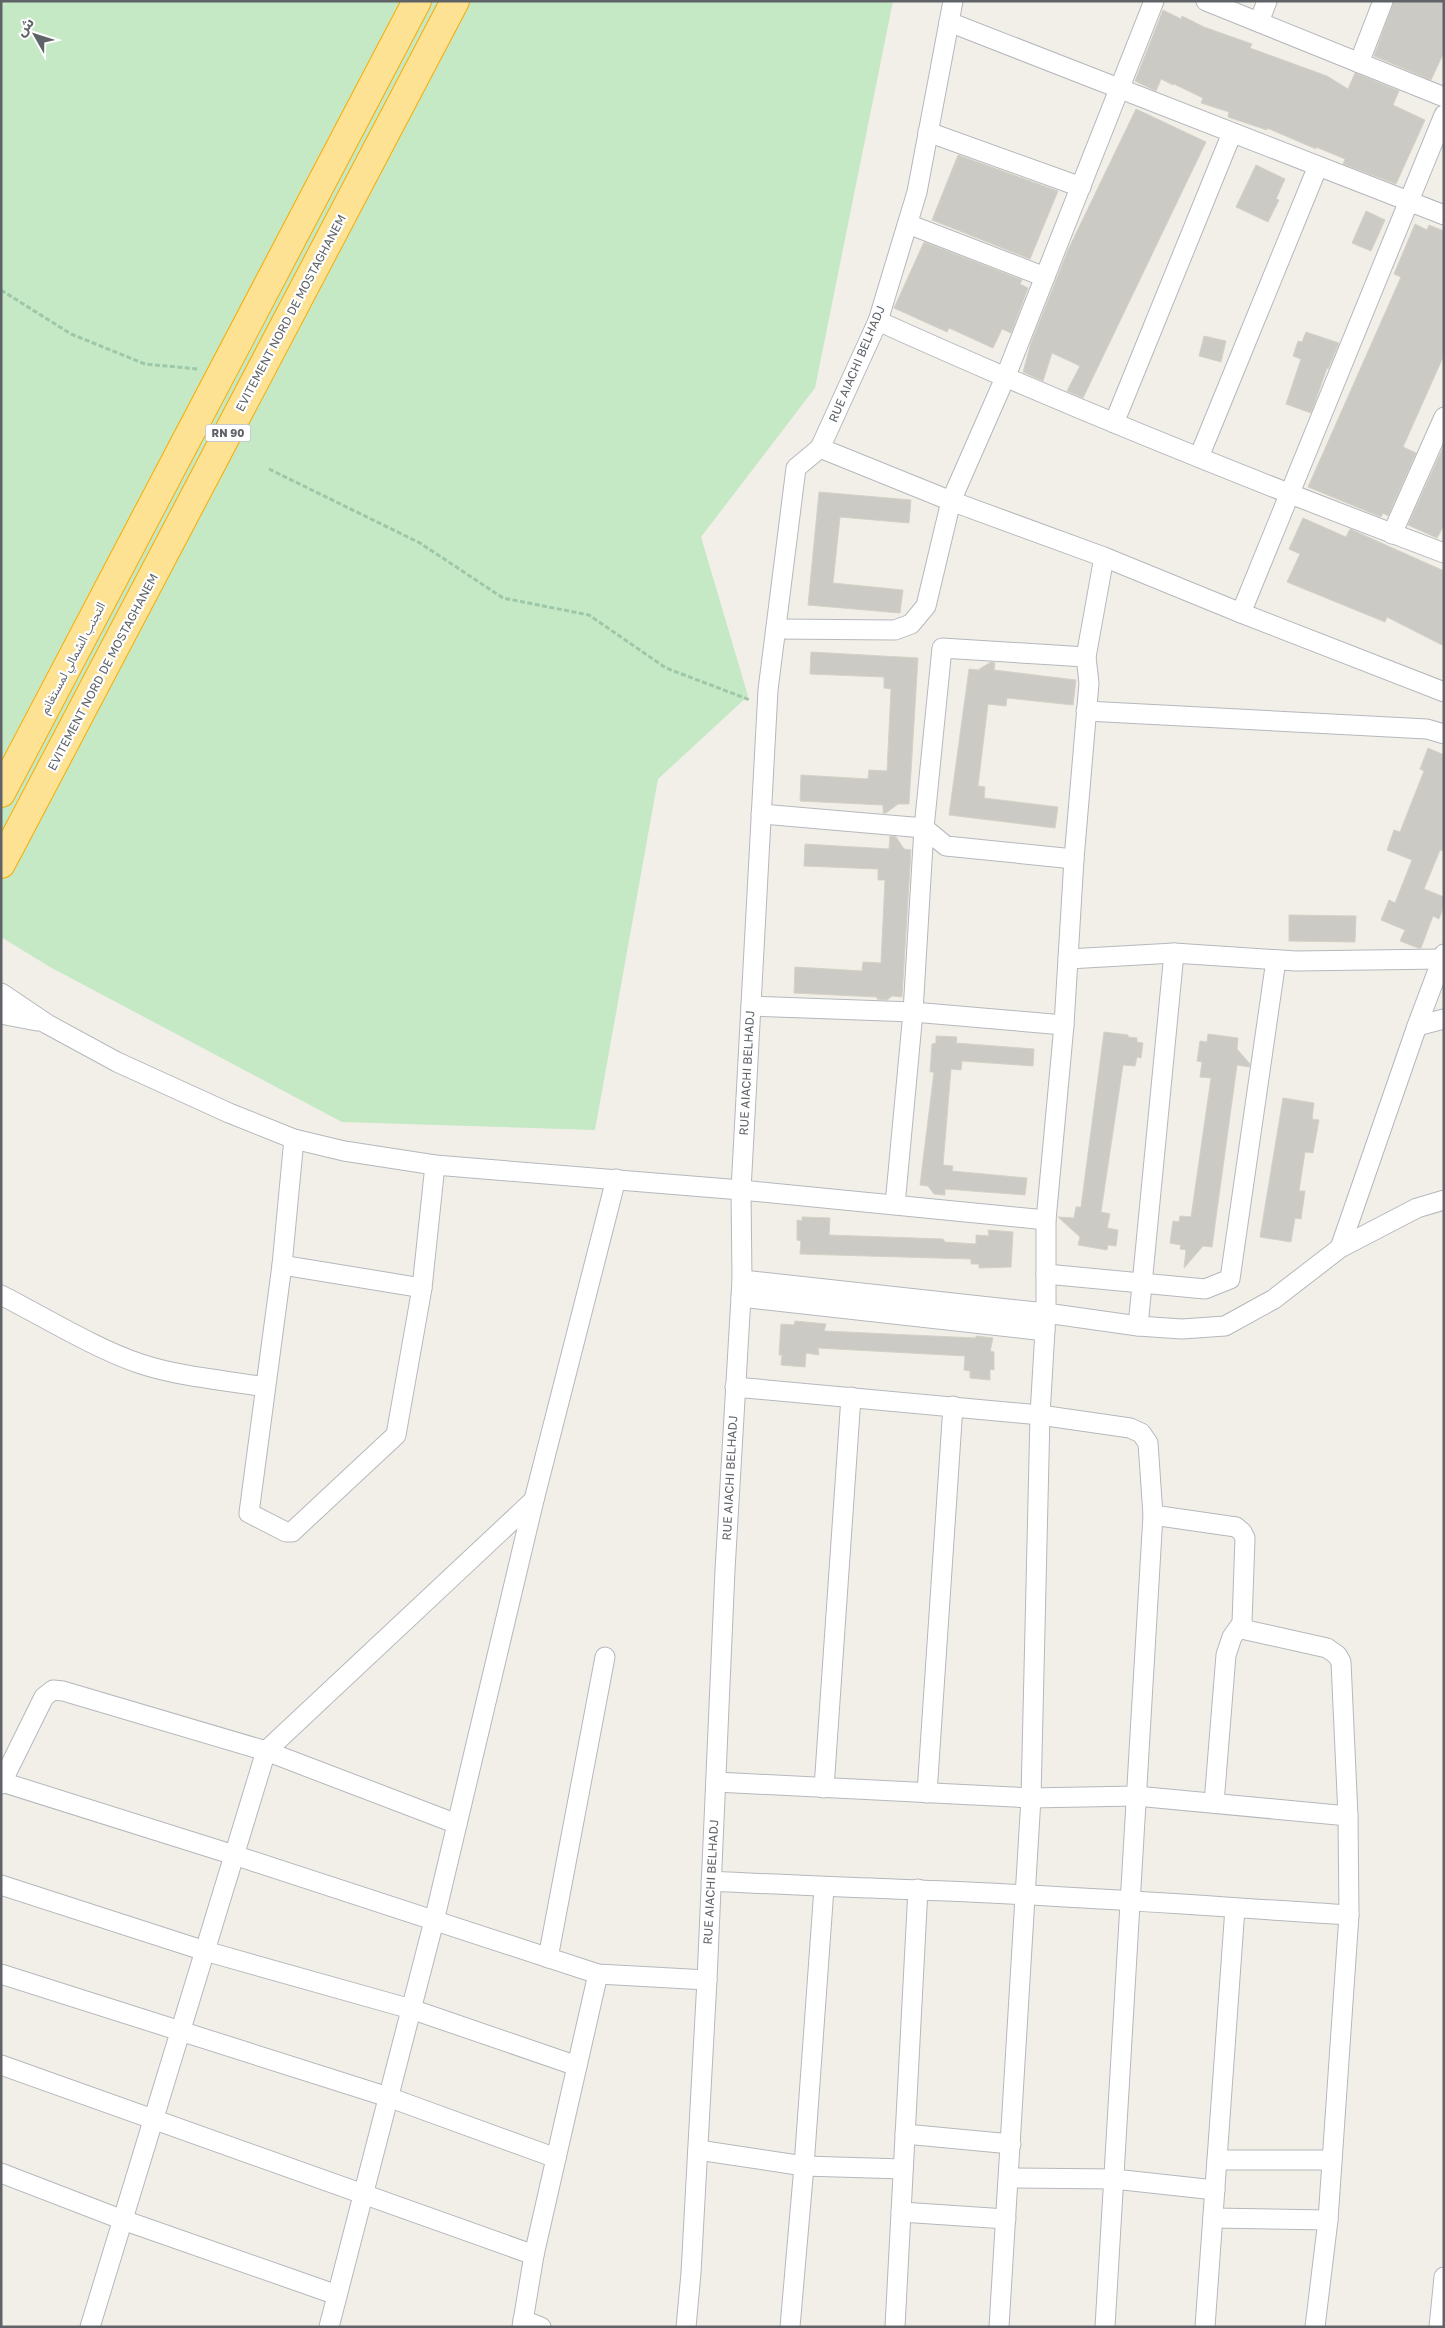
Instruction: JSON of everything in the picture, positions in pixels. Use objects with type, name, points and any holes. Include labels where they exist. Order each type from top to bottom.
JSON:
[{"type":"highway","name":"RN 90","points":[[224,371],[417,1]]},
{"type":"highway","name":"EVITEMENT NORD DE MOSTAGHANEM","points":[[1,864],[456,1]]},
{"type":"highway","name":"التجنب الشمالي لمستغانم","points":[[1,793],[224,371]]},
{"type":"street","name":"RUE AIACHI BELHADJ","points":[[686,2327],[691,2273],[707,1980],[741,1289],[741,1190],[767,706],[796,468],[820,448],[878,321],[917,192],[953,1]]},
{"type":"street","points":[[776,629],[895,630],[911,624],[926,606],[950,501],[1005,378],[1154,1]]},
{"type":"street","points":[[1206,1],[1444,97]]},
{"type":"street","points":[[1259,22],[1267,1]]},
{"type":"street","points":[[1358,62],[1383,1]]},
{"type":"street","points":[[949,22],[1119,90],[1444,215]]},
{"type":"street","points":[[1241,614],[1444,115]]},
{"type":"street","points":[[928,132],[1081,187]]},
{"type":"street","points":[[1114,423],[1232,133]]},
{"type":"street","points":[[1199,458],[1318,166]]},
{"type":"street","points":[[908,224],[1045,277]]},
{"type":"street","points":[[878,321],[1005,378],[1199,458],[1290,495],[1444,553]]},
{"type":"street","points":[[1392,534],[1444,417]]},
{"type":"street","points":[[820,448],[950,501],[1104,557],[1241,614],[1444,692]]},
{"type":"street","points":[[998,2327],[1011,2144],[1031,1798],[1040,1415],[1045,1322],[1046,1220],[1064,1025],[1074,859],[1089,683],[1086,657],[1104,557]]},
{"type":"street","points":[[895,1205],[913,1012],[924,828],[942,648],[1086,657]]},
{"type":"street","points":[[1086,711],[1427,729],[1444,734]]},
{"type":"street","points":[[761,814],[924,828],[946,846],[1074,859]]},
{"type":"street","points":[[1068,959],[1174,953],[1276,960],[1443,957],[1416,1026],[1340,1248]]},
{"type":"street","points":[[1138,1326],[1174,953]]},
{"type":"street","points":[[1046,1274],[1205,1289],[1230,1279],[1276,960]]},
{"type":"street","points":[[1,993],[48,1024],[117,1062],[229,1113],[294,1139],[344,1151],[435,1165],[741,1190],[1046,1220]]},
{"type":"street","points":[[751,1006],[913,1012],[1064,1025]]},
{"type":"street","points":[[1,1014],[48,1024]]},
{"type":"street","points":[[1416,1026],[1444,1019]]},
{"type":"street","points":[[294,1139],[282,1265],[249,1513],[286,1532],[292,1532],[396,1435],[422,1288],[435,1165]]},
{"type":"street","points":[[329,2327],[434,1921],[534,1500],[616,1179]]},
{"type":"street","points":[[741,1289],[1045,1322],[1182,1329],[1225,1326],[1274,1299],[1340,1248],[1417,1208],[1444,1200]]},
{"type":"street","points":[[282,1265],[422,1288]]},
{"type":"street","points":[[1,1295],[119,1356],[168,1371],[265,1387]]},
{"type":"street","points":[[736,1387],[1040,1415],[1130,1428],[1141,1433],[1148,1443],[1153,1516],[1105,2327]]},
{"type":"street","points":[[824,1788],[851,1397]]},
{"type":"street","points":[[927,1793],[953,1406]]},
{"type":"street","points":[[90,2327],[266,1751],[534,1500]]},
{"type":"street","points":[[1153,1516],[1236,1528],[1242,1532],[1244,1538],[1242,1623],[1246,1630],[1328,1648],[1337,1655],[1341,1662],[1348,1816],[1349,1916],[1328,2220],[1315,2327]]},
{"type":"street","points":[[1214,1803],[1226,1655],[1232,1637],[1242,1623]]},
{"type":"street","points":[[548,1958],[605,1657]]},
{"type":"street","points":[[457,1824],[266,1751],[63,1691],[52,1690],[44,1697],[2,1783],[234,1855],[598,1974],[707,1980]]},
{"type":"street","points":[[716,1782],[1031,1798],[1136,1796],[1348,1816]]},
{"type":"street","points":[[711,1881],[824,1888],[1025,1895],[1349,1916]]},
{"type":"street","points":[[1,1885],[205,1951],[411,2009],[577,2066]]},
{"type":"street","points":[[790,2327],[804,2166],[824,1888]]},
{"type":"street","points":[[895,2327],[918,1890]]},
{"type":"street","points":[[1206,2327],[1235,1908]]},
{"type":"street","points":[[1,1974],[388,2097],[556,2158]]},
{"type":"street","points":[[541,2327],[522,2324],[534,2255],[598,1974]]},
{"type":"street","points":[[1,2065],[534,2255]]},
{"type":"street","points":[[905,2134],[1011,2144]]},
{"type":"street","points":[[698,2150],[804,2166],[903,2168]]},
{"type":"street","points":[[1218,2160],[1332,2160]]},
{"type":"street","points":[[1,2173],[123,2220],[337,2296]]},
{"type":"street","points":[[1008,2178],[1114,2179],[1215,2190]]},
{"type":"street","points":[[901,2212],[1006,2218]]},
{"type":"street","points":[[1213,2218],[1328,2220]]},
{"type":"street","points":[[1439,2327],[1442,2315],[1444,2277]]},
{"type":"path","points":[[1,290],[70,334],[146,364],[224,371]]},
{"type":"path","points":[[269,469],[420,543],[503,598],[589,615],[666,668],[767,706]]},
{"type":"green space","points":[[1,1],[893,1],[815,388],[701,537],[748,696],[658,779],[595,1130],[342,1122],[50,967],[1,937]]},
{"type":"building","points":[[1394,1],[1444,1],[1444,52],[1431,80],[1374,56]]},
{"type":"building","points":[[1163,10],[1181,19],[1182,16],[1204,27],[1252,44],[1250,48],[1327,76],[1348,89],[1355,73],[1399,91],[1393,105],[1425,120],[1396,184],[1343,164],[1345,159],[1316,147],[1316,149],[1267,128],[1267,130],[1228,117],[1229,112],[1201,103],[1203,98],[1174,84],[1161,79],[1156,91],[1135,81]]},
{"type":"building","points":[[1136,109],[1206,142],[1083,398],[1067,391],[1080,366],[1052,353],[1043,381],[1023,372],[1031,343],[1068,250]]},
{"type":"building","points":[[958,155],[1058,191],[1030,259],[932,220]]},
{"type":"building","points":[[1256,165],[1285,179],[1276,199],[1279,200],[1268,222],[1236,207]]},
{"type":"building","points":[[1366,211],[1385,220],[1371,251],[1352,243]]},
{"type":"building","points":[[1415,224],[1427,230],[1429,225],[1444,231],[1444,355],[1403,447],[1416,453],[1388,516],[1383,513],[1381,517],[1308,487],[1401,277],[1394,274]]},
{"type":"building","points":[[924,242],[1022,280],[1020,284],[1028,288],[1011,333],[1002,329],[993,348],[949,328],[947,332],[894,308]]},
{"type":"building","points":[[1306,332],[1339,343],[1327,368],[1311,413],[1286,404],[1301,359],[1293,356],[1298,341],[1302,342]]},
{"type":"building","points":[[1204,336],[1226,341],[1221,362],[1199,356]]},
{"type":"building","points":[[1444,445],[1444,525],[1437,538],[1408,525]]},
{"type":"building","points":[[819,492],[911,500],[909,523],[840,517],[833,583],[903,590],[900,613],[808,605]]},
{"type":"building","points":[[1303,518],[1346,537],[1350,529],[1444,571],[1444,646],[1387,617],[1385,622],[1287,582],[1300,554],[1289,549]]},
{"type":"building","points":[[811,652],[918,658],[909,804],[898,804],[886,813],[883,813],[883,805],[800,801],[801,775],[868,779],[869,770],[887,771],[891,689],[884,688],[884,677],[810,674]]},
{"type":"building","points":[[991,662],[995,663],[994,670],[1076,680],[1073,705],[1007,698],[1006,706],[988,704],[978,786],[985,787],[984,798],[1058,807],[1055,828],[949,815],[969,669],[978,670]]},
{"type":"building","points":[[1428,748],[1444,755],[1444,851],[1440,850],[1424,889],[1444,897],[1444,906],[1439,919],[1433,916],[1421,948],[1418,948],[1400,941],[1405,930],[1381,920],[1389,900],[1395,903],[1412,860],[1387,850],[1394,830],[1400,832],[1424,771],[1420,769]]},
{"type":"building","points":[[890,836],[896,837],[904,849],[911,850],[902,997],[892,996],[887,1000],[877,999],[877,997],[794,993],[795,967],[862,971],[863,962],[881,963],[885,880],[878,880],[878,869],[804,866],[805,844],[889,849]]},
{"type":"building","points":[[1289,915],[1356,916],[1355,942],[1289,941]]},
{"type":"building","points":[[1104,1032],[1128,1035],[1128,1037],[1137,1038],[1137,1042],[1143,1043],[1141,1058],[1137,1057],[1135,1066],[1123,1065],[1101,1212],[1110,1214],[1107,1228],[1118,1230],[1116,1246],[1108,1245],[1107,1250],[1078,1245],[1080,1237],[1058,1217],[1074,1218],[1076,1207],[1081,1207]]},
{"type":"building","points":[[1208,1034],[1238,1038],[1237,1049],[1250,1064],[1249,1067],[1237,1065],[1212,1247],[1203,1246],[1184,1268],[1186,1250],[1180,1249],[1181,1245],[1170,1243],[1173,1221],[1179,1222],[1180,1216],[1191,1217],[1211,1078],[1200,1077],[1202,1062],[1197,1061],[1200,1041],[1207,1042]]},
{"type":"building","points":[[936,1036],[957,1037],[956,1043],[1034,1049],[1033,1066],[962,1061],[961,1070],[951,1069],[943,1165],[953,1166],[952,1171],[1027,1178],[1025,1195],[945,1189],[945,1195],[934,1194],[928,1186],[920,1185],[934,1072],[930,1072],[932,1044],[936,1043]]},
{"type":"building","points":[[1283,1098],[1314,1103],[1312,1119],[1319,1120],[1313,1153],[1305,1152],[1299,1191],[1305,1191],[1301,1219],[1295,1218],[1291,1242],[1260,1237]]},
{"type":"building","points":[[802,1217],[830,1218],[829,1235],[943,1239],[945,1242],[976,1244],[976,1235],[989,1236],[988,1230],[1013,1232],[1011,1267],[979,1268],[979,1264],[971,1264],[971,1259],[800,1254],[801,1241],[797,1240],[797,1220],[802,1221]]},
{"type":"building","points":[[795,1321],[826,1324],[824,1331],[993,1338],[990,1351],[994,1352],[994,1370],[990,1369],[990,1380],[970,1378],[970,1371],[964,1370],[965,1356],[818,1348],[819,1355],[806,1353],[805,1367],[781,1365],[782,1355],[779,1355],[781,1324],[794,1325]]}]
